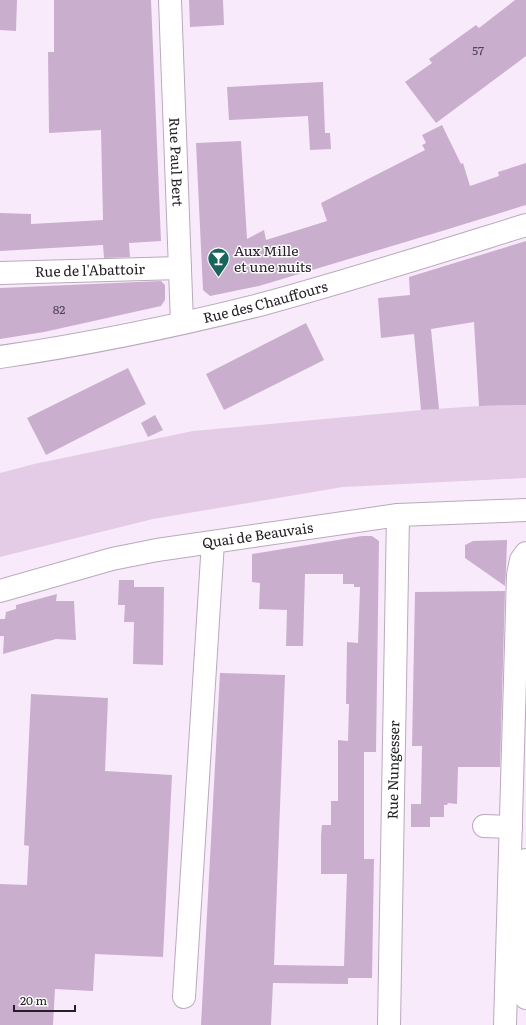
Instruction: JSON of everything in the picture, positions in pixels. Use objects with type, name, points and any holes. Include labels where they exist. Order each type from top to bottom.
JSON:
[{"type":"street","name":"Rue Paul Bert","points":[[170,0],[182,323]]},
{"type":"street","name":"Rue des Chauffours","points":[[0,357],[75,345],[182,323],[272,301],[526,225]]},
{"type":"street","name":"Rue de l'Abattoir","points":[[0,273],[180,268]]},
{"type":"street","name":"Quai de Beauvais","points":[[0,590],[112,559],[157,550],[398,514],[524,510]]},
{"type":"street","name":"Rue Nungesser","points":[[389,1025],[398,514]]},
{"type":"street","points":[[184,997],[214,542]]},
{"type":"street","points":[[516,1012],[511,827],[521,621],[519,567],[521,560],[526,553]]},
{"type":"street","points":[[484,826],[511,827]]},
{"type":"street","points":[[516,1012],[525,995],[526,860]]},
{"type":"shaded area","points":[[526,405],[526,478],[343,487],[153,519],[0,557],[0,473],[34,464],[193,431],[421,410],[479,406]]},
{"type":"building","points":[[0,0],[17,0],[16,31],[0,30]]},
{"type":"building","points":[[54,0],[151,0],[161,241],[129,243],[130,257],[104,258],[103,245],[0,251],[0,213],[31,214],[31,224],[103,220],[101,130],[49,133],[48,52],[54,52]]},
{"type":"building","points":[[189,0],[223,0],[224,25],[190,27]]},
{"type":"building","points":[[515,0],[526,0],[526,56],[436,123],[405,82],[432,63],[429,59],[476,25],[479,28]]},
{"type":"building","points":[[323,82],[325,133],[330,133],[331,149],[310,150],[308,116],[229,120],[227,87]]},
{"type":"building","points":[[442,125],[461,164],[463,163],[470,186],[499,176],[498,172],[526,163],[526,205],[259,286],[210,296],[203,290],[196,143],[241,141],[247,239],[264,230],[266,240],[327,221],[321,203],[425,150],[422,145],[426,143],[422,135]]},
{"type":"building","points":[[526,241],[526,405],[479,406],[474,322],[431,329],[439,409],[421,410],[414,334],[381,338],[378,298],[410,295],[409,277]]},
{"type":"building","points":[[161,281],[165,285],[165,300],[161,306],[44,332],[0,339],[0,288]]},
{"type":"building","points":[[306,323],[324,360],[224,410],[206,374]]},
{"type":"building","points":[[128,368],[146,404],[46,455],[27,418]]},
{"type":"building","points":[[155,415],[163,430],[148,437],[141,423]]},
{"type":"building","points":[[362,536],[372,536],[379,541],[376,752],[364,752],[364,859],[374,859],[372,978],[348,978],[348,984],[273,983],[271,1025],[201,1025],[220,673],[285,675],[274,965],[344,966],[347,874],[321,874],[321,835],[322,825],[331,825],[331,801],[338,801],[338,740],[348,741],[349,704],[346,704],[347,642],[358,643],[360,587],[354,587],[354,584],[343,584],[343,574],[305,574],[303,646],[286,646],[287,610],[259,609],[260,583],[252,582],[252,554]]},
{"type":"building","points":[[507,540],[505,586],[465,558],[465,545],[473,541]]},
{"type":"building","points":[[119,580],[134,580],[134,587],[164,587],[163,665],[133,664],[134,622],[124,622],[125,605],[118,605]]},
{"type":"building","points":[[505,591],[500,767],[458,767],[457,804],[448,803],[447,805],[444,805],[444,817],[430,817],[430,827],[411,827],[411,804],[421,804],[422,746],[412,746],[415,592]]},
{"type":"building","points":[[57,594],[56,601],[74,601],[76,640],[56,639],[3,654],[4,636],[0,636],[0,619],[5,619],[6,612],[16,609],[16,605]]},
{"type":"building","points":[[31,694],[108,698],[105,771],[172,775],[163,957],[95,954],[93,991],[55,989],[53,1025],[0,1025],[0,884],[27,885],[29,846],[24,845]]},
{"type":"place","name":"Aux Mille et une nuits","points":[[218,278]]}]
